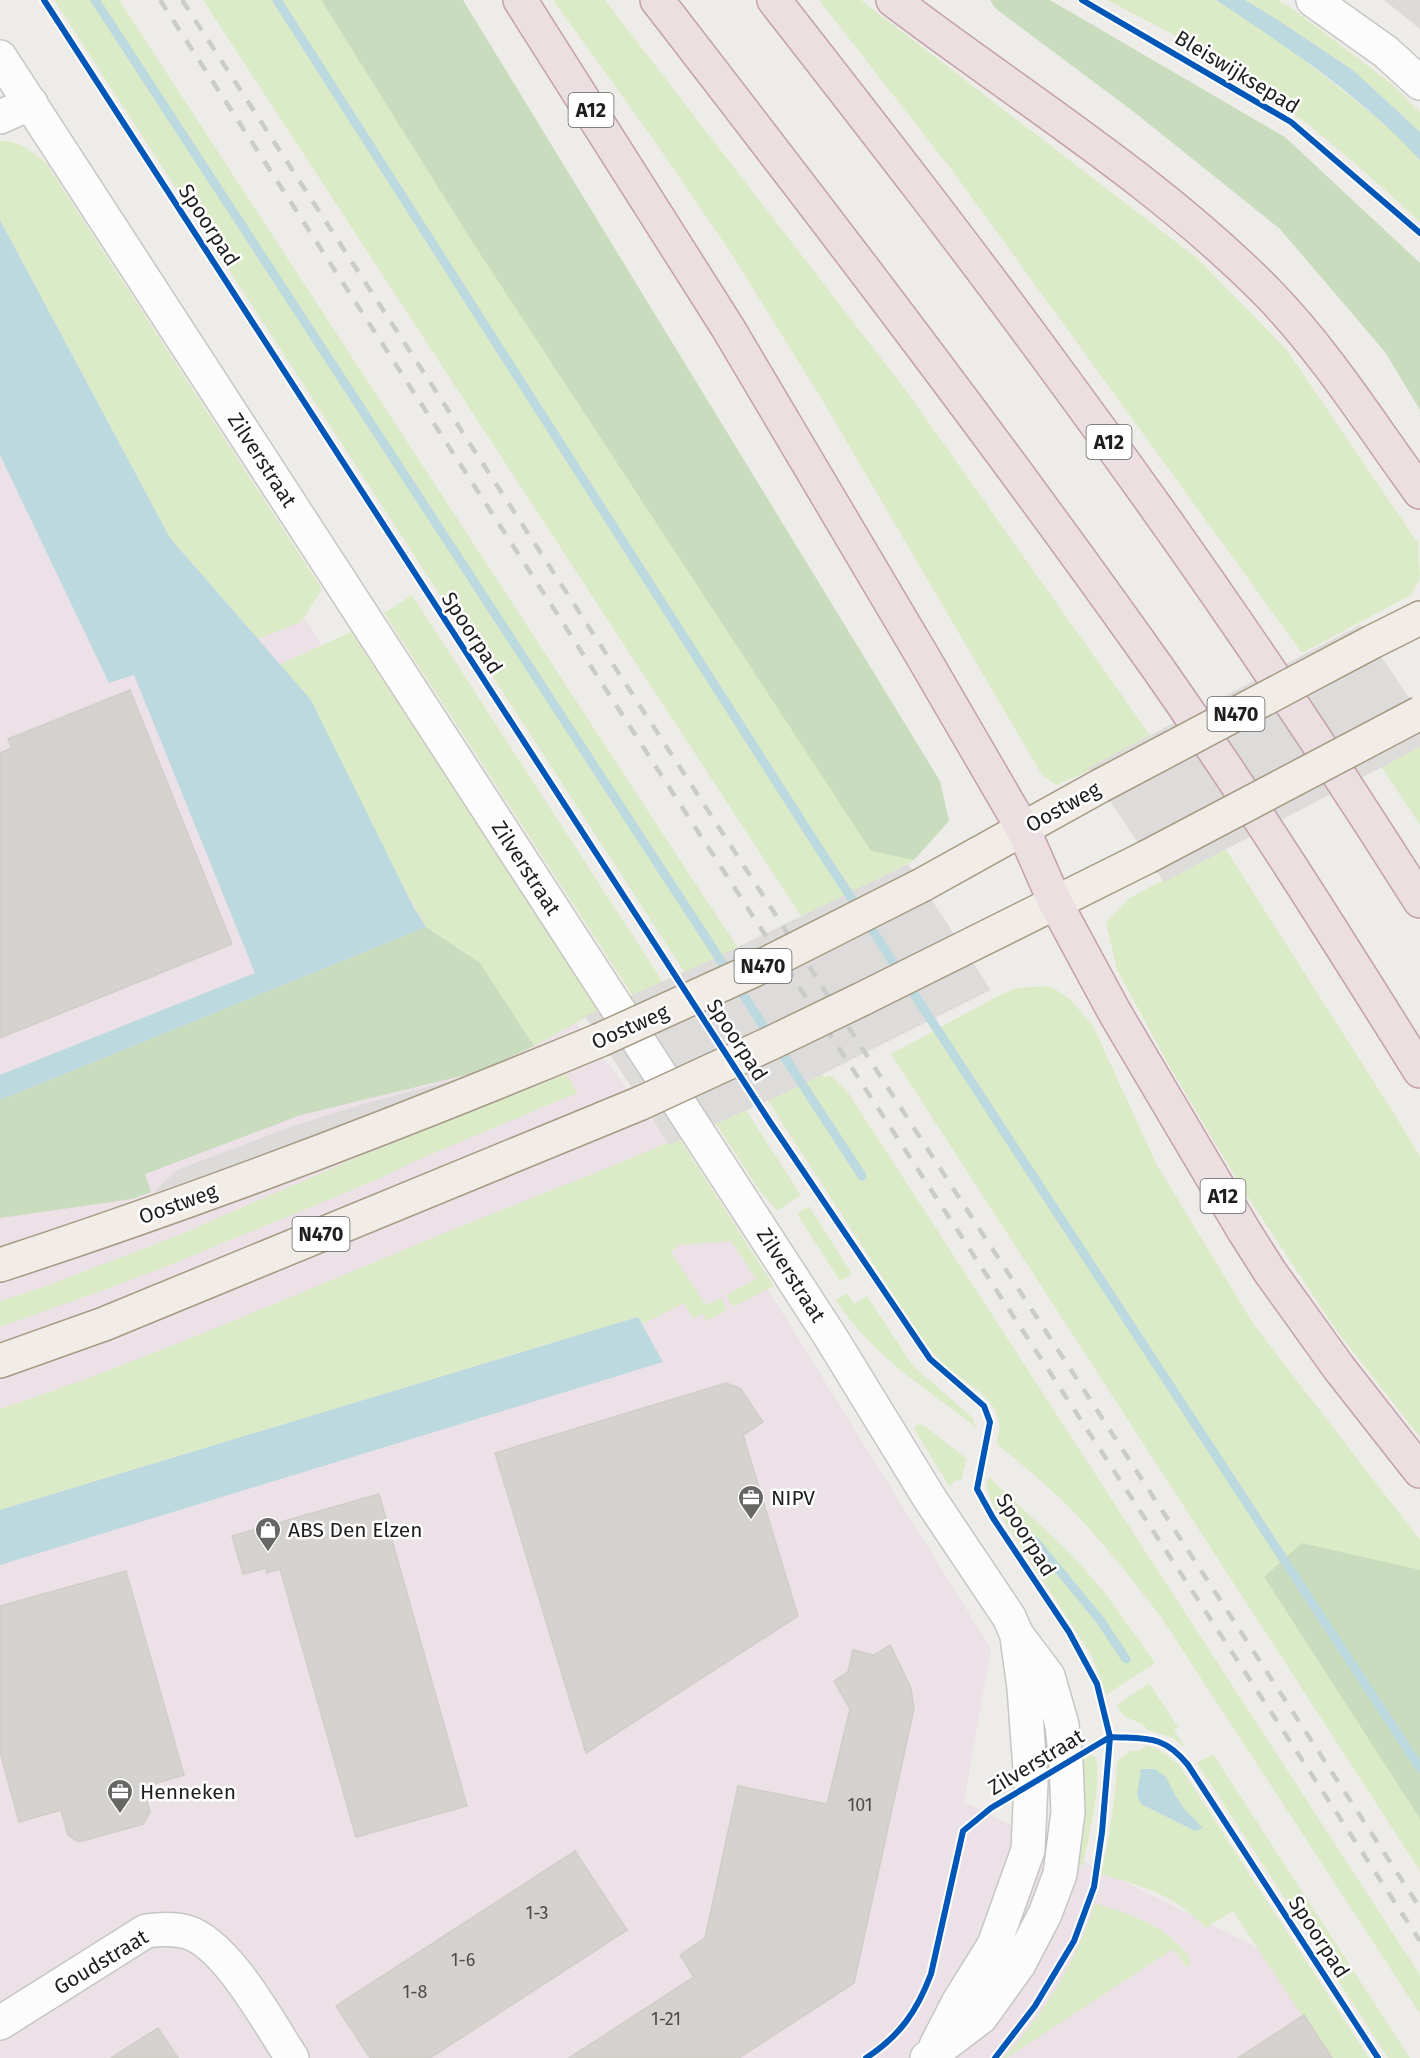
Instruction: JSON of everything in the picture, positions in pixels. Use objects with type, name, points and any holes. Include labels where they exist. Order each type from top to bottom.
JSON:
[{"type":"highway","name":"A12","points":[[519,0],[722,319],[1023,829],[1055,902],[1115,1013],[1244,1232],[1339,1368],[1420,1471]]},
{"type":"highway","points":[[657,0],[896,310],[1158,669],[1291,866],[1420,1071]]},
{"type":"highway","name":"A12","points":[[774,0],[967,249],[1080,402],[1228,609],[1420,901]]},
{"type":"highway","points":[[893,0],[1104,154],[1184,216],[1225,252],[1269,294],[1304,333],[1367,415],[1417,491]]},
{"type":"main road","name":"Oostweg","points":[[0,1265],[298,1161],[440,1106],[600,1040],[754,970],[922,885],[1100,786],[1420,618]]},
{"type":"main road","name":"N470","points":[[0,1361],[115,1320],[641,1102],[804,1028],[1147,856],[1420,713]]},
{"type":"street","points":[[1313,0],[1386,52],[1420,83]]},
{"type":"street","name":"Zilverstraat","points":[[0,57],[824,1326],[930,1499],[1009,1617],[1017,1635],[1024,1688],[1031,1783],[1028,1850],[994,1945],[929,2056]]},
{"type":"street","points":[[0,117],[31,103]]},
{"type":"street","name":"Goudstraat","points":[[0,2024],[146,1931],[167,1929],[189,1933],[211,1945],[231,1966],[292,2058]]},
{"type":"shaded area","points":[[1384,0],[1420,0],[1420,29]]},
{"type":"shaded area","points":[[0,183],[101,308],[530,962],[711,1198],[991,1649],[964,1802],[1290,1964],[1352,2058],[0,2058]]},
{"type":"shaded area","points":[[458,1079],[292,1145],[153,1193],[177,1170],[293,1126],[367,1103]]},
{"type":"green space","points":[[54,0],[119,0],[824,1077],[830,1075],[849,1094],[1420,1975],[1420,2014],[1161,1617],[1116,1560],[1069,1507],[996,1443],[999,1429],[998,1417],[993,1406],[976,1389],[941,1362],[923,1340]]},
{"type":"green space","points":[[203,0],[321,0],[471,240],[871,850],[914,860],[803,919]]},
{"type":"green space","points":[[321,0],[463,0],[940,781],[949,821],[914,860],[871,851],[471,240]]},
{"type":"green space","points":[[553,0],[605,0],[907,392],[1152,738],[1057,785],[1042,775],[824,403],[731,253],[653,139]]},
{"type":"green space","points":[[819,0],[861,0],[1198,259],[1286,349],[1418,543],[1420,578],[1411,595],[1302,653],[954,173]]},
{"type":"green space","points":[[990,0],[1050,0],[1285,137],[1420,263],[1420,410],[1385,352],[1280,229],[1134,112],[995,8]]},
{"type":"green space","points":[[1107,0],[1216,0],[1294,52],[1394,131],[1420,160],[1420,222],[1343,153],[1262,90],[1192,45]]},
{"type":"green space","points":[[1245,0],[1278,0],[1290,7],[1393,85],[1420,113],[1420,132],[1354,71]]},
{"type":"green space","points":[[0,141],[13,142],[31,151],[46,163],[322,589],[301,622],[258,639],[170,538],[0,220]]},
{"type":"green space","points":[[412,595],[801,1195],[777,1211],[759,1190],[384,613]]},
{"type":"green space","points":[[351,632],[600,1010],[534,1046],[480,963],[426,927],[280,664]]},
{"type":"green space","points":[[1420,743],[1420,825],[1380,765]]},
{"type":"green space","points":[[1225,848],[1420,1157],[1420,1437],[1336,1330],[1242,1188],[1171,1069],[1117,970],[1106,923],[1129,898]]},
{"type":"green space","points":[[426,927],[480,963],[534,1046],[478,1072],[301,1115],[145,1174],[151,1192],[132,1199],[0,1218],[0,1100]]},
{"type":"green space","points":[[1050,986],[1070,999],[1093,1026],[1157,1165],[1254,1325],[1420,1540],[1420,1570],[1264,1577],[1420,1819],[1420,1871],[891,1054],[998,996],[1017,988]]},
{"type":"green space","points":[[566,1074],[577,1093],[422,1158],[374,1181],[175,1263],[0,1327],[0,1301],[38,1289],[174,1237],[356,1158]]},
{"type":"green space","points":[[679,1138],[774,1286],[733,1307],[726,1295],[756,1279],[731,1241],[680,1245],[671,1252],[706,1305],[721,1298],[727,1310],[707,1321],[703,1314],[693,1318],[684,1303],[643,1324],[638,1317],[0,1510],[0,1409],[204,1333]]},
{"type":"green space","points":[[809,1206],[852,1274],[840,1281],[797,1214]]},
{"type":"green space","points":[[847,1293],[854,1304],[867,1296],[913,1366],[972,1417],[976,1427],[900,1370],[865,1337],[836,1300]]},
{"type":"green space","points":[[917,1424],[923,1425],[967,1459],[961,1481],[957,1480],[949,1486],[914,1429]]},
{"type":"green space","points":[[989,1477],[1071,1554],[1105,1593],[1155,1663],[1106,1695],[1092,1656],[991,1501],[986,1483]]},
{"type":"green space","points":[[1302,1543],[1420,1570],[1420,1819],[1264,1577]]},
{"type":"green space","points":[[1149,1683],[1178,1727],[1174,1730],[1187,1749],[1173,1738],[1147,1730],[1144,1725],[1125,1716],[1119,1710],[1117,1705]]},
{"type":"green space","points":[[1146,1745],[1160,1750],[1179,1765],[1369,2058],[1330,2058],[1233,1911],[1206,1928],[1170,1899],[1145,1888],[1101,1874],[1112,1818],[1117,1761],[1131,1751],[1140,1751]]},
{"type":"green space","points":[[1213,1754],[1410,2058],[1388,2058],[1197,1763]]},
{"type":"green space","points":[[1090,1755],[1096,1757],[1097,1782],[1094,1812],[1083,1867],[1078,1863],[1079,1762]]},
{"type":"green space","points":[[1095,1903],[1147,1922],[1169,1936],[1190,1957],[1190,1965],[1187,1967],[1173,1949],[1007,2058],[1003,2058],[1032,2023],[1058,1985],[1079,1945]]},
{"type":"water","points":[[1216,0],[1245,0],[1354,71],[1420,132],[1420,160],[1398,137],[1349,94],[1297,55]]},
{"type":"water","points":[[0,220],[170,538],[311,700],[414,908],[426,927],[0,1100],[0,1075],[255,973],[134,675],[109,683],[0,455]]},
{"type":"water","points":[[638,1317],[663,1362],[0,1565],[0,1510]]},
{"type":"water","points":[[1141,1769],[1155,1769],[1166,1777],[1186,1811],[1203,1828],[1195,1831],[1141,1804],[1137,1795]]},
{"type":"pier","points":[[1360,625],[1420,714],[1420,747],[1164,882],[1088,768]]},
{"type":"pier","points":[[908,864],[991,990],[789,1091],[669,1145],[585,1016],[713,959]]},
{"type":"building","points":[[130,690],[232,944],[0,1038],[0,753],[12,748],[8,739]]},
{"type":"building","points":[[726,1383],[740,1388],[763,1422],[743,1435],[798,1616],[586,1753],[495,1453]]},
{"type":"building","points":[[379,1494],[467,1806],[356,1837],[280,1569],[267,1573],[266,1568],[243,1574],[232,1536]]},
{"type":"building","points":[[126,1571],[184,1775],[143,1787],[150,1812],[143,1824],[79,1842],[68,1835],[61,1810],[19,1822],[0,1752],[0,1606]]},
{"type":"building","points":[[890,1645],[911,1688],[914,1709],[854,1983],[739,2058],[569,2058],[694,1977],[680,1955],[705,1938],[738,1786],[827,1804],[850,1709],[834,1681],[848,1672],[853,1650],[874,1655]]},
{"type":"building","points":[[575,1851],[627,1930],[430,2058],[370,2058],[336,2006]]},
{"type":"building","points":[[1304,2015],[1332,2058],[1238,2058],[1281,2030]]},
{"type":"building","points":[[158,2028],[178,2058],[111,2058]]},
{"type":"waterway","points":[[95,0],[770,1036]]},
{"type":"waterway","points":[[277,0],[818,847],[1420,1768]]},
{"type":"waterway","points":[[778,1047],[862,1176]]},
{"type":"waterway","points":[[1035,1541],[1100,1620],[1126,1659]]},
{"type":"railway","points":[[160,0],[1420,1941]]},
{"type":"railway","points":[[182,0],[1420,1908]]},
{"type":"cycle path","name":"Spoorpad","points":[[44,0],[770,1122],[930,1359],[984,1406],[990,1422],[977,1489],[993,1518],[1069,1632],[1097,1684],[1110,1737],[1153,1740],[1162,1743],[1179,1755],[1188,1765],[1378,2058]]},
{"type":"cycle path","name":"Bleiswijksepad","points":[[1082,0],[1291,122],[1420,233]]},
{"type":"cycle path","points":[[866,2058],[898,2032],[926,1987],[931,1974],[963,1831],[991,1808],[1110,1737]]},
{"type":"cycle path","points":[[995,2058],[1035,2006],[1074,1941],[1094,1887],[1102,1832],[1110,1737]]},
{"type":"place","name":"NIPV","points":[[751,1521]]},
{"type":"place","name":"ABS Den Elzen","points":[[268,1553]]},
{"type":"place","name":"Henneken","points":[[120,1815]]}]
